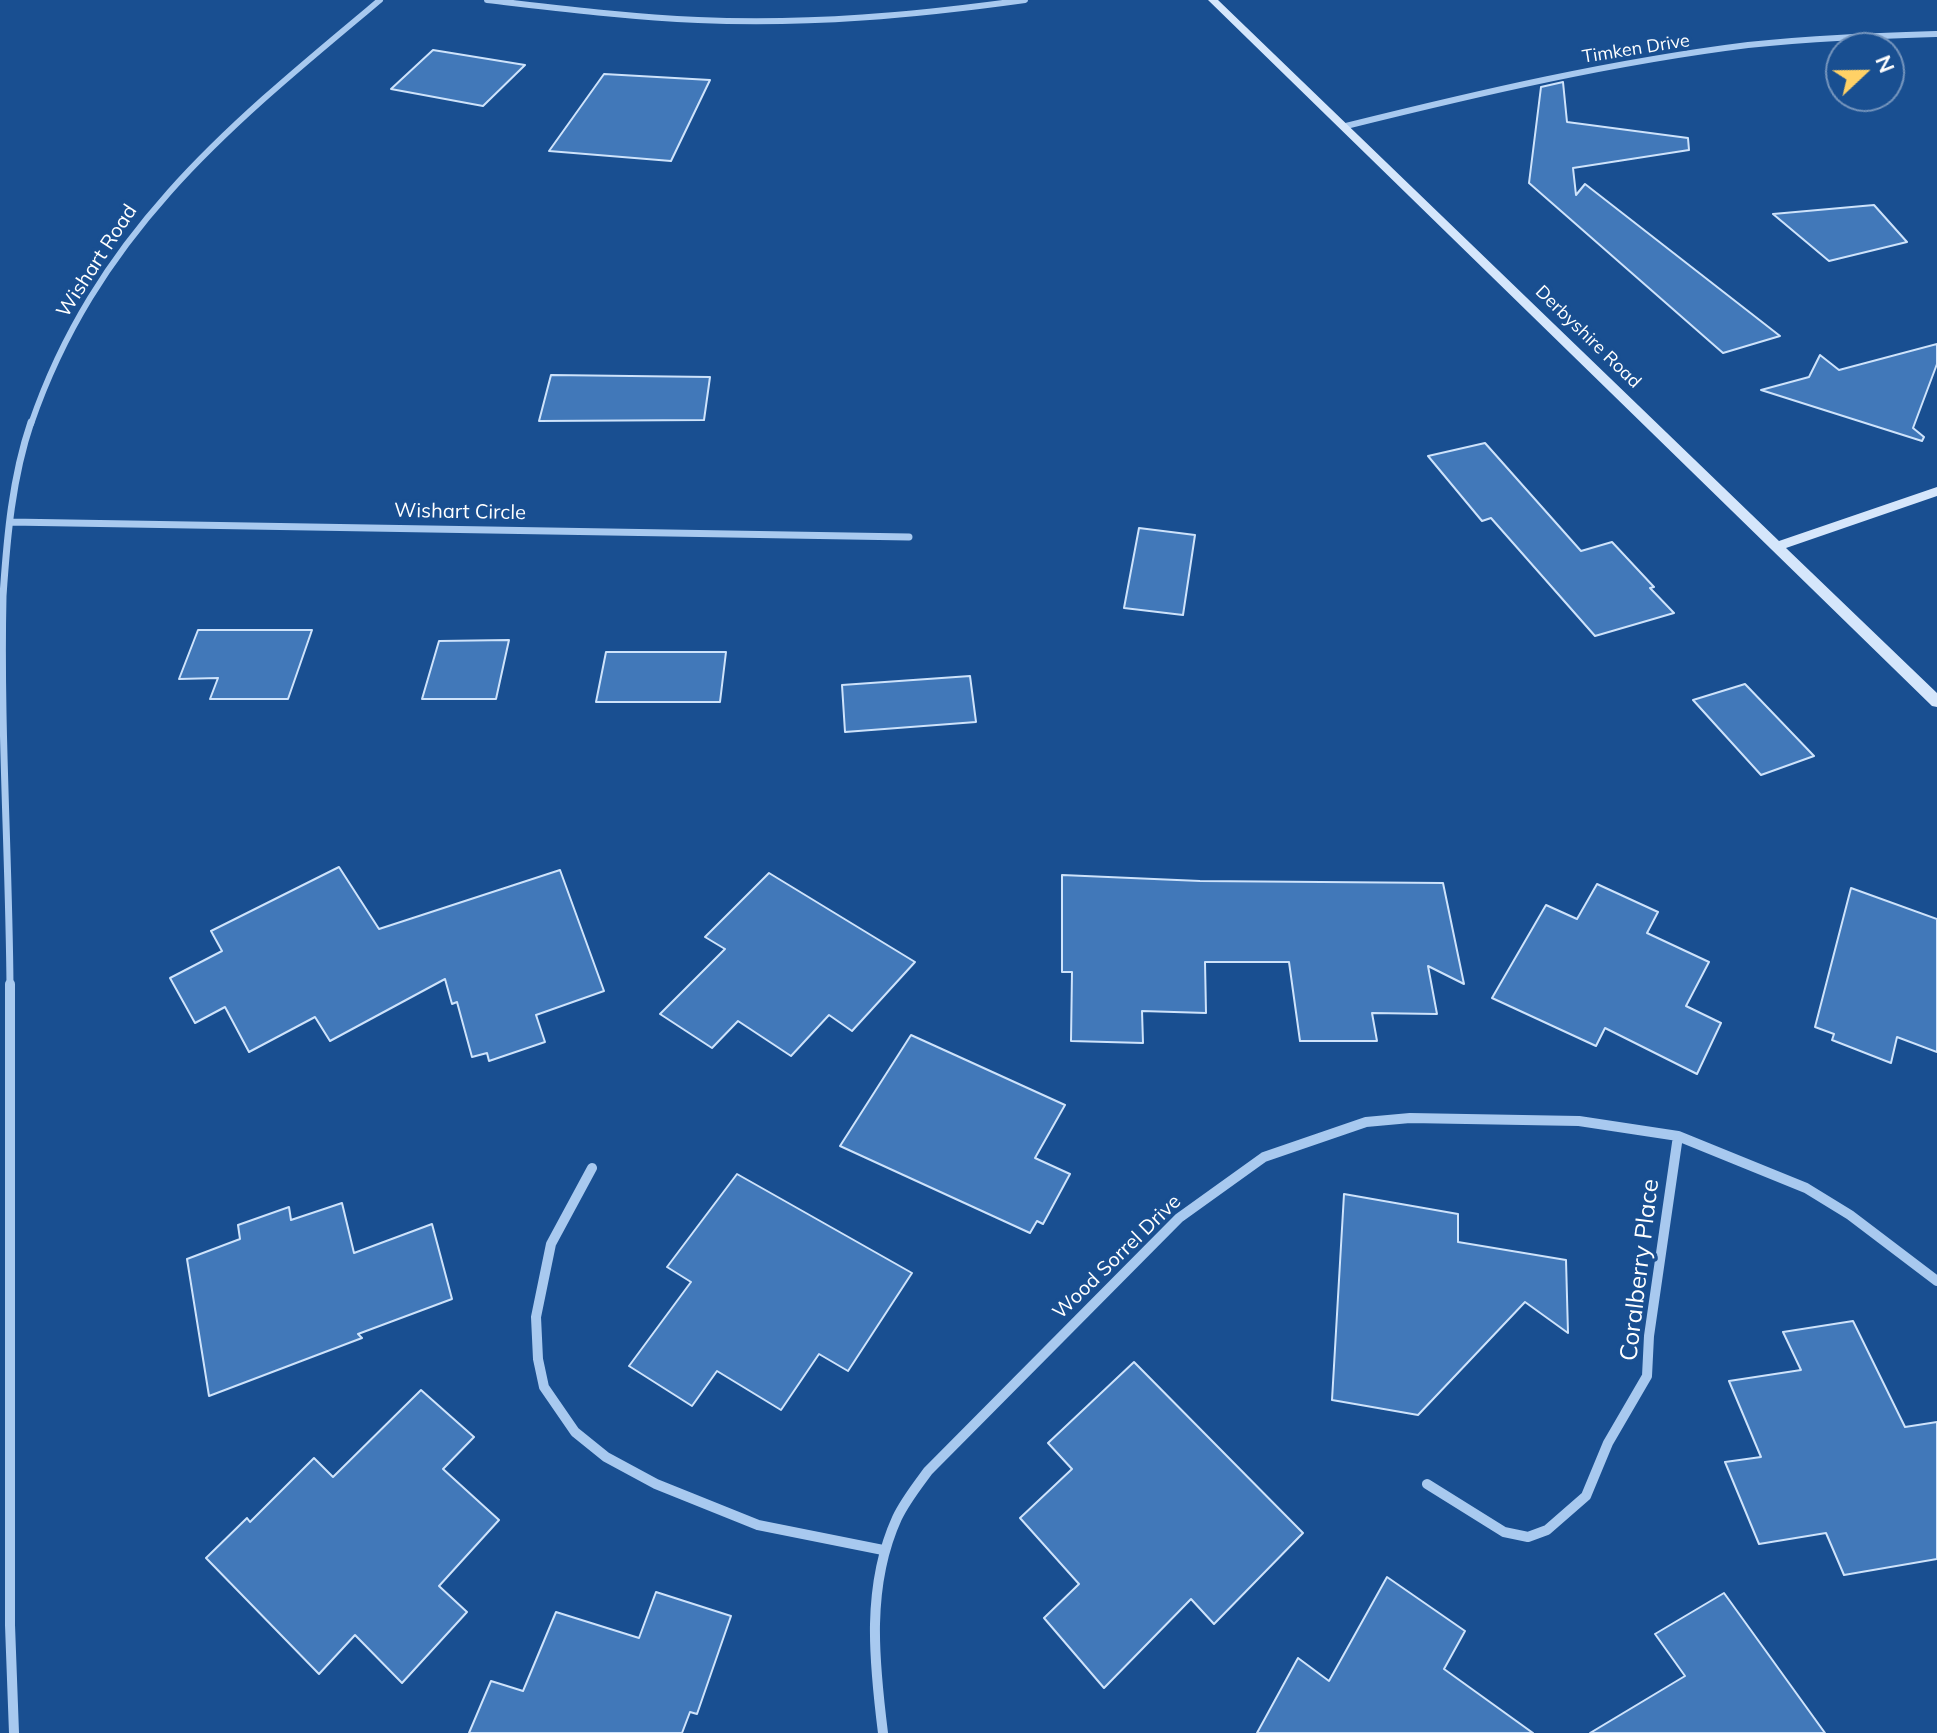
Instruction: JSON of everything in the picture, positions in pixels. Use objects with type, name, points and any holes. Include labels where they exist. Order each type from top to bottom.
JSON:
[{"type":"street","name":"Wishart Road","points":[[14,1733],[5,1386],[10,947],[0,746],[3,598],[17,470],[40,402],[72,328],[104,272],[147,212],[181,173],[235,122],[380,0]]},
{"type":"street","points":[[487,0],[616,15],[728,21],[868,18],[1025,0]]},
{"type":"street","name":"Derbyshire Road","points":[[1213,0],[1937,702]]},
{"type":"street","name":"Timken Drive","points":[[1346,126],[1482,92],[1620,64],[1751,45],[1937,34]]},
{"type":"street","points":[[1777,546],[1937,491]]},
{"type":"street","name":"Wishart Circle","points":[[10,522],[909,537]]},
{"type":"street","name":"Wood Sorrel Drive","points":[[883,1733],[875,1671],[874,1594],[883,1550],[898,1515],[928,1471],[1179,1218],[1264,1157],[1366,1122],[1410,1118],[1579,1121],[1678,1136],[1806,1188],[1850,1215],[1937,1281]]},
{"type":"street","name":"Coralberry Place","points":[[1427,1484],[1504,1532],[1528,1537],[1547,1530],[1586,1496],[1608,1443],[1647,1376],[1649,1336],[1678,1136]]},
{"type":"street","points":[[592,1168],[551,1244],[536,1317],[538,1359],[544,1387],[575,1432],[606,1457],[656,1484],[758,1525],[883,1550]]},
{"type":"building","points":[[433,50],[525,65],[483,106],[391,89]]},
{"type":"building","points":[[604,74],[710,80],[671,161],[549,151]]},
{"type":"building","points":[[1563,82],[1567,122],[1688,138],[1689,150],[1573,168],[1576,195],[1585,184],[1780,336],[1723,353],[1529,183],[1541,87]]},
{"type":"building","points":[[1874,205],[1907,242],[1829,261],[1773,214]]},
{"type":"building","points":[[1937,344],[1937,364],[1913,428],[1924,437],[1922,441],[1761,390],[1809,377],[1820,355],[1839,370]]},
{"type":"building","points":[[551,375],[710,377],[704,420],[539,421]]},
{"type":"building","points":[[1485,443],[1581,551],[1612,542],[1674,613],[1595,636],[1491,518],[1482,521],[1428,456]]},
{"type":"building","points":[[1139,528],[1195,535],[1183,615],[1124,608]]},
{"type":"building","points":[[198,630],[312,630],[288,699],[210,699],[218,678],[179,679]]},
{"type":"building","points":[[509,640],[496,699],[422,699],[439,641]]},
{"type":"building","points":[[606,652],[726,652],[720,702],[596,702]]},
{"type":"building","points":[[970,676],[976,722],[845,732],[842,685]]},
{"type":"building","points":[[1745,684],[1814,756],[1761,775],[1693,700]]},
{"type":"building","points":[[339,867],[379,929],[560,870],[604,991],[536,1015],[545,1042],[489,1061],[487,1053],[472,1057],[457,1002],[452,1004],[445,979],[330,1041],[315,1017],[249,1052],[225,1007],[195,1023],[170,978],[222,951],[211,931]]},
{"type":"building","points":[[769,873],[915,962],[852,1031],[829,1015],[791,1056],[738,1021],[712,1048],[660,1014],[725,949],[705,937]]},
{"type":"building","points":[[1062,875],[1200,881],[1443,883],[1464,984],[1428,966],[1437,1014],[1372,1013],[1377,1041],[1300,1041],[1289,962],[1205,962],[1206,1013],[1142,1011],[1143,1043],[1071,1041],[1072,972],[1062,972]]},
{"type":"building","points":[[1597,884],[1658,912],[1647,933],[1709,962],[1686,1006],[1721,1023],[1697,1074],[1605,1028],[1596,1046],[1492,998],[1546,905],[1577,919]]},
{"type":"building","points":[[1851,888],[1937,919],[1937,1052],[1897,1037],[1891,1063],[1832,1040],[1834,1034],[1815,1027]]},
{"type":"building","points":[[911,1035],[1065,1105],[1035,1158],[1070,1174],[1043,1224],[1037,1221],[1030,1233],[840,1146]]},
{"type":"building","points":[[737,1174],[912,1273],[848,1371],[819,1354],[781,1410],[717,1371],[692,1406],[629,1366],[691,1282],[667,1267]]},
{"type":"building","points":[[1344,1194],[1458,1214],[1458,1242],[1566,1260],[1568,1333],[1525,1302],[1418,1415],[1332,1400]]},
{"type":"building","points":[[342,1203],[354,1253],[432,1224],[452,1299],[358,1334],[362,1338],[209,1396],[187,1259],[240,1239],[238,1225],[289,1207],[291,1220]]},
{"type":"building","points":[[1853,1321],[1905,1427],[1937,1422],[1937,1559],[1844,1575],[1826,1533],[1759,1544],[1725,1462],[1761,1457],[1729,1381],[1801,1370],[1783,1332]]},
{"type":"building","points":[[1134,1362],[1303,1533],[1214,1624],[1191,1599],[1104,1688],[1044,1618],[1079,1584],[1020,1518],[1072,1469],[1048,1443]]},
{"type":"building","points":[[421,1390],[474,1437],[443,1469],[499,1520],[439,1586],[467,1612],[402,1683],[355,1635],[319,1674],[206,1558],[247,1518],[250,1522],[314,1458],[333,1477]]},
{"type":"building","points":[[1387,1577],[1465,1631],[1444,1669],[1533,1733],[1257,1733],[1298,1658],[1329,1681]]},
{"type":"building","points":[[656,1592],[731,1616],[697,1714],[690,1712],[682,1733],[469,1733],[491,1681],[523,1691],[556,1612],[639,1638]]},
{"type":"building","points":[[1724,1593],[1825,1733],[1590,1733],[1685,1676],[1655,1634]]}]
